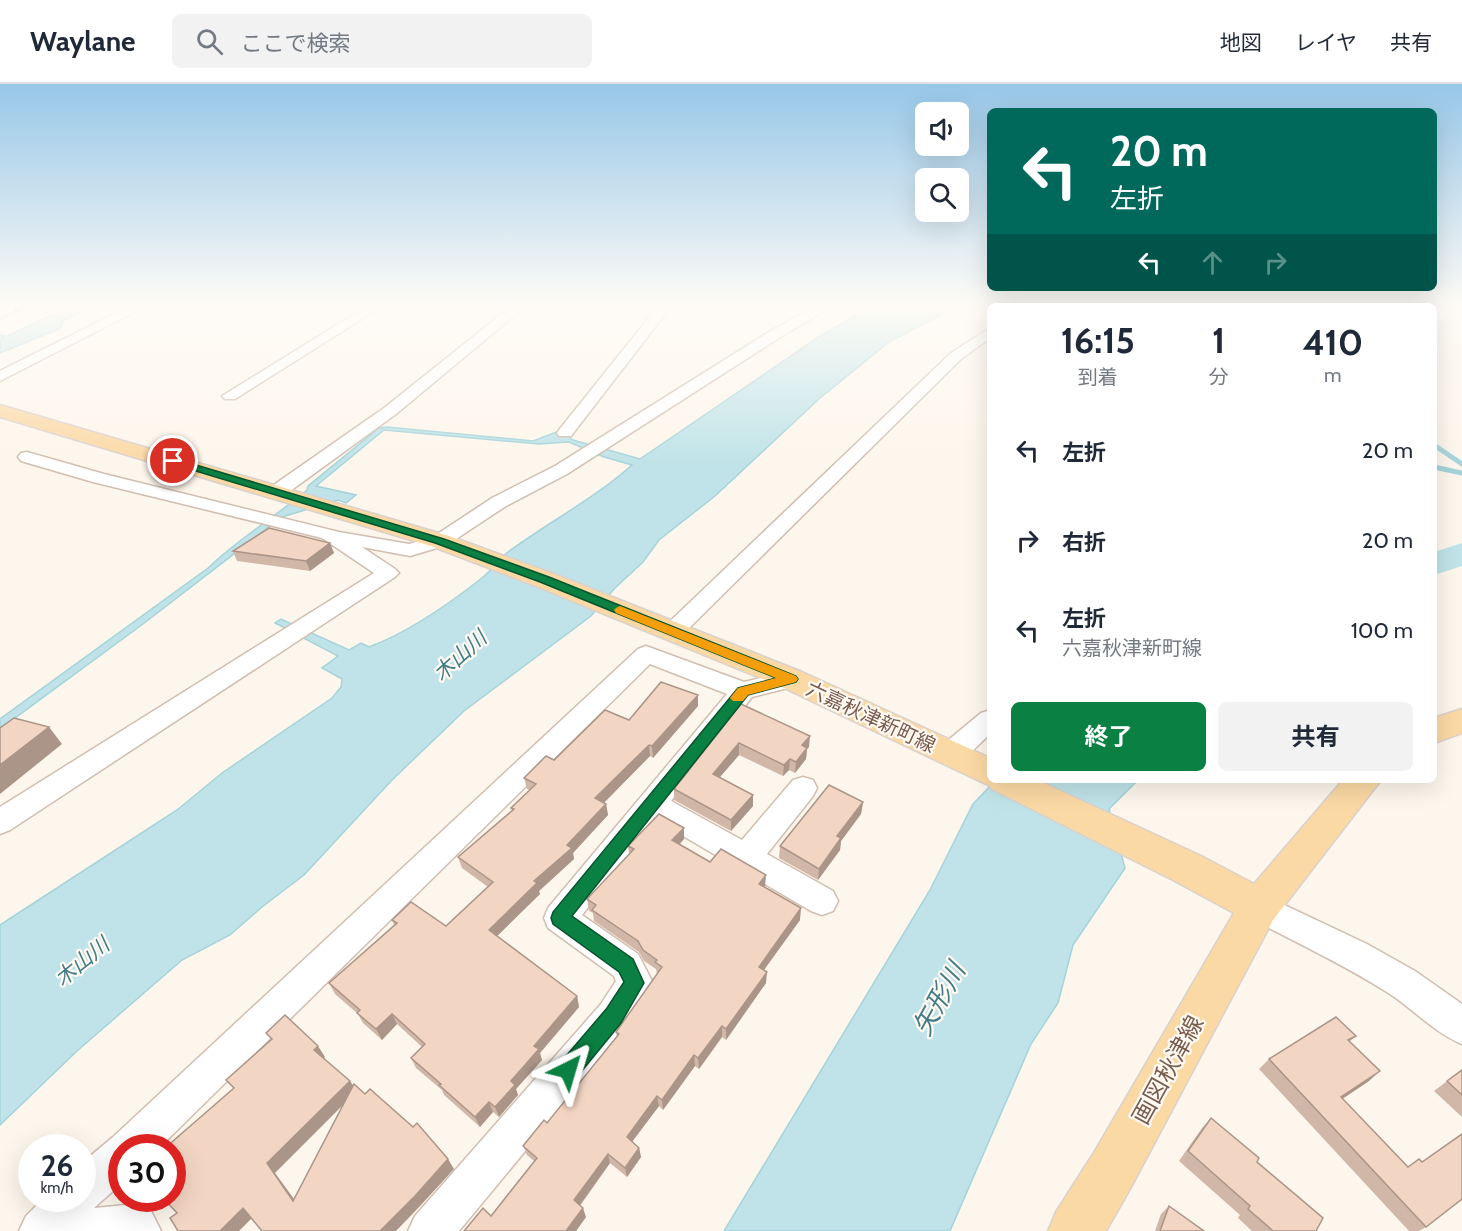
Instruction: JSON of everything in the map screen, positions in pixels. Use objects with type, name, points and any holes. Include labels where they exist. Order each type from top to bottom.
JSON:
[{"type":"main road","name":"六嘉秋津新町線","points":[[0,411],[440,541],[791,679],[987,772]]},
{"type":"main road","points":[[1437,730],[1462,720]]},
{"type":"main road","points":[[1010,783],[1187,868],[1259,907],[1361,783]]},
{"type":"main road","name":"画図秋津線","points":[[1075,1231],[1113,1169],[1259,907]]},
{"type":"street","points":[[0,377],[36,359]]},
{"type":"street","points":[[230,396],[291,359]]},
{"type":"street","points":[[275,493],[390,411],[455,359]]},
{"type":"street","points":[[565,433],[624,359]]},
{"type":"street","points":[[27,457],[99,478],[329,534],[410,550],[440,541],[499,502],[559,454],[715,359]]},
{"type":"street","points":[[499,502],[561,470],[737,359]]},
{"type":"street","points":[[673,631],[953,359]]},
{"type":"street","points":[[0,822],[388,573],[329,534]]},
{"type":"street","points":[[144,1134],[646,654],[743,692]]},
{"type":"street","points":[[430,1231],[614,1016],[634,983],[626,965],[560,918],[743,692],[791,679]]},
{"type":"street","points":[[950,754],[987,722]]},
{"type":"street","points":[[746,857],[803,788]]},
{"type":"street","points":[[652,804],[822,901]]},
{"type":"street","points":[[1259,907],[1355,955],[1403,983],[1462,1026]]},
{"type":"street","points":[[108,1171],[72,1215],[136,1226],[139,1231]]},
{"type":"water","name":"木山川","points":[[787,359],[869,359],[820,398],[715,496],[659,540],[643,562],[615,588],[591,616],[464,711],[392,780],[304,875],[230,935],[182,960],[77,1051],[0,1125],[0,925],[177,810],[222,773],[332,698],[341,687],[342,679],[322,668],[338,656],[275,623],[281,619],[349,650],[361,643],[369,647],[384,641],[428,617],[456,598],[486,575],[508,552],[603,488],[632,465],[604,457],[569,442],[539,444],[384,430],[316,486],[356,495],[346,503],[338,500],[282,517],[143,624],[0,729],[0,719],[208,568],[307,490],[308,486],[379,428],[533,441],[559,431],[573,440],[640,459]]},
{"type":"water","points":[[993,783],[1135,783],[1109,809],[1125,868],[1073,945],[1058,1003],[1031,1044],[950,1231],[724,1231],[930,890],[973,804]]},
{"type":"building","points":[[269,528],[330,543],[306,561],[233,551]]},
{"type":"building","points":[[661,682],[698,695],[652,746],[649,745],[595,798],[606,804],[567,845],[572,848],[534,881],[537,883],[489,930],[577,996],[534,1046],[539,1049],[511,1081],[515,1085],[495,1107],[489,1102],[475,1117],[411,1058],[425,1044],[392,1014],[376,1029],[357,1013],[360,1010],[329,983],[397,923],[392,920],[411,902],[446,926],[493,882],[458,857],[514,809],[511,808],[536,784],[524,778],[546,756],[554,760],[605,710],[629,720]]},
{"type":"building","points":[[741,704],[810,736],[802,745],[807,748],[796,762],[790,759],[784,765],[739,743],[713,774],[753,795],[731,820],[674,789]]},
{"type":"building","points":[[14,718],[49,727],[0,765],[0,728]]},
{"type":"building","points":[[829,785],[863,802],[837,836],[841,838],[819,869],[780,846]]},
{"type":"building","points":[[659,814],[684,828],[672,840],[710,862],[721,849],[766,875],[759,884],[801,908],[759,967],[767,972],[726,1029],[722,1026],[698,1058],[694,1055],[662,1100],[657,1096],[627,1137],[639,1148],[625,1168],[608,1154],[574,1200],[583,1208],[566,1231],[464,1231],[483,1208],[491,1216],[537,1158],[523,1146],[544,1120],[547,1123],[619,1034],[616,1032],[662,967],[655,962],[657,960],[643,950],[638,941],[592,910],[596,905],[587,899],[634,849],[628,846]]},
{"type":"building","points":[[285,1015],[318,1046],[314,1050],[350,1081],[267,1163],[293,1201],[354,1084],[365,1094],[370,1089],[413,1127],[417,1123],[448,1159],[380,1231],[262,1231],[243,1208],[220,1231],[178,1231],[170,1218],[176,1212],[186,1212],[186,1134],[181,1134],[234,1088],[226,1080],[272,1039],[266,1033]]},
{"type":"building","points":[[1336,1017],[1356,1036],[1348,1040],[1380,1071],[1341,1097],[1408,1167],[1419,1159],[1422,1162],[1462,1134],[1462,1199],[1426,1227],[1269,1059]]},
{"type":"building","points":[[1462,1070],[1462,1095],[1447,1081]]},
{"type":"building","points":[[1211,1118],[1259,1158],[1257,1162],[1323,1218],[1316,1231],[1273,1231],[1248,1209],[1250,1206],[1188,1151]]},
{"type":"building","points":[[1169,1206],[1204,1231],[1160,1231]]},
{"type":"waterway","points":[[1437,447],[1462,464]]},
{"type":"waterway","points":[[1437,468],[1462,473]]},
{"type":"waterway","name":"矢形川","points":[[1437,563],[1462,554]]},
{"type":"slow traffic","points":[[620,610],[791,679],[743,692],[738,698]]},
{"type":"route","points":[[173,461],[440,541],[791,679],[743,692],[560,918],[626,965],[634,983],[614,1016],[568,1070]]}]
